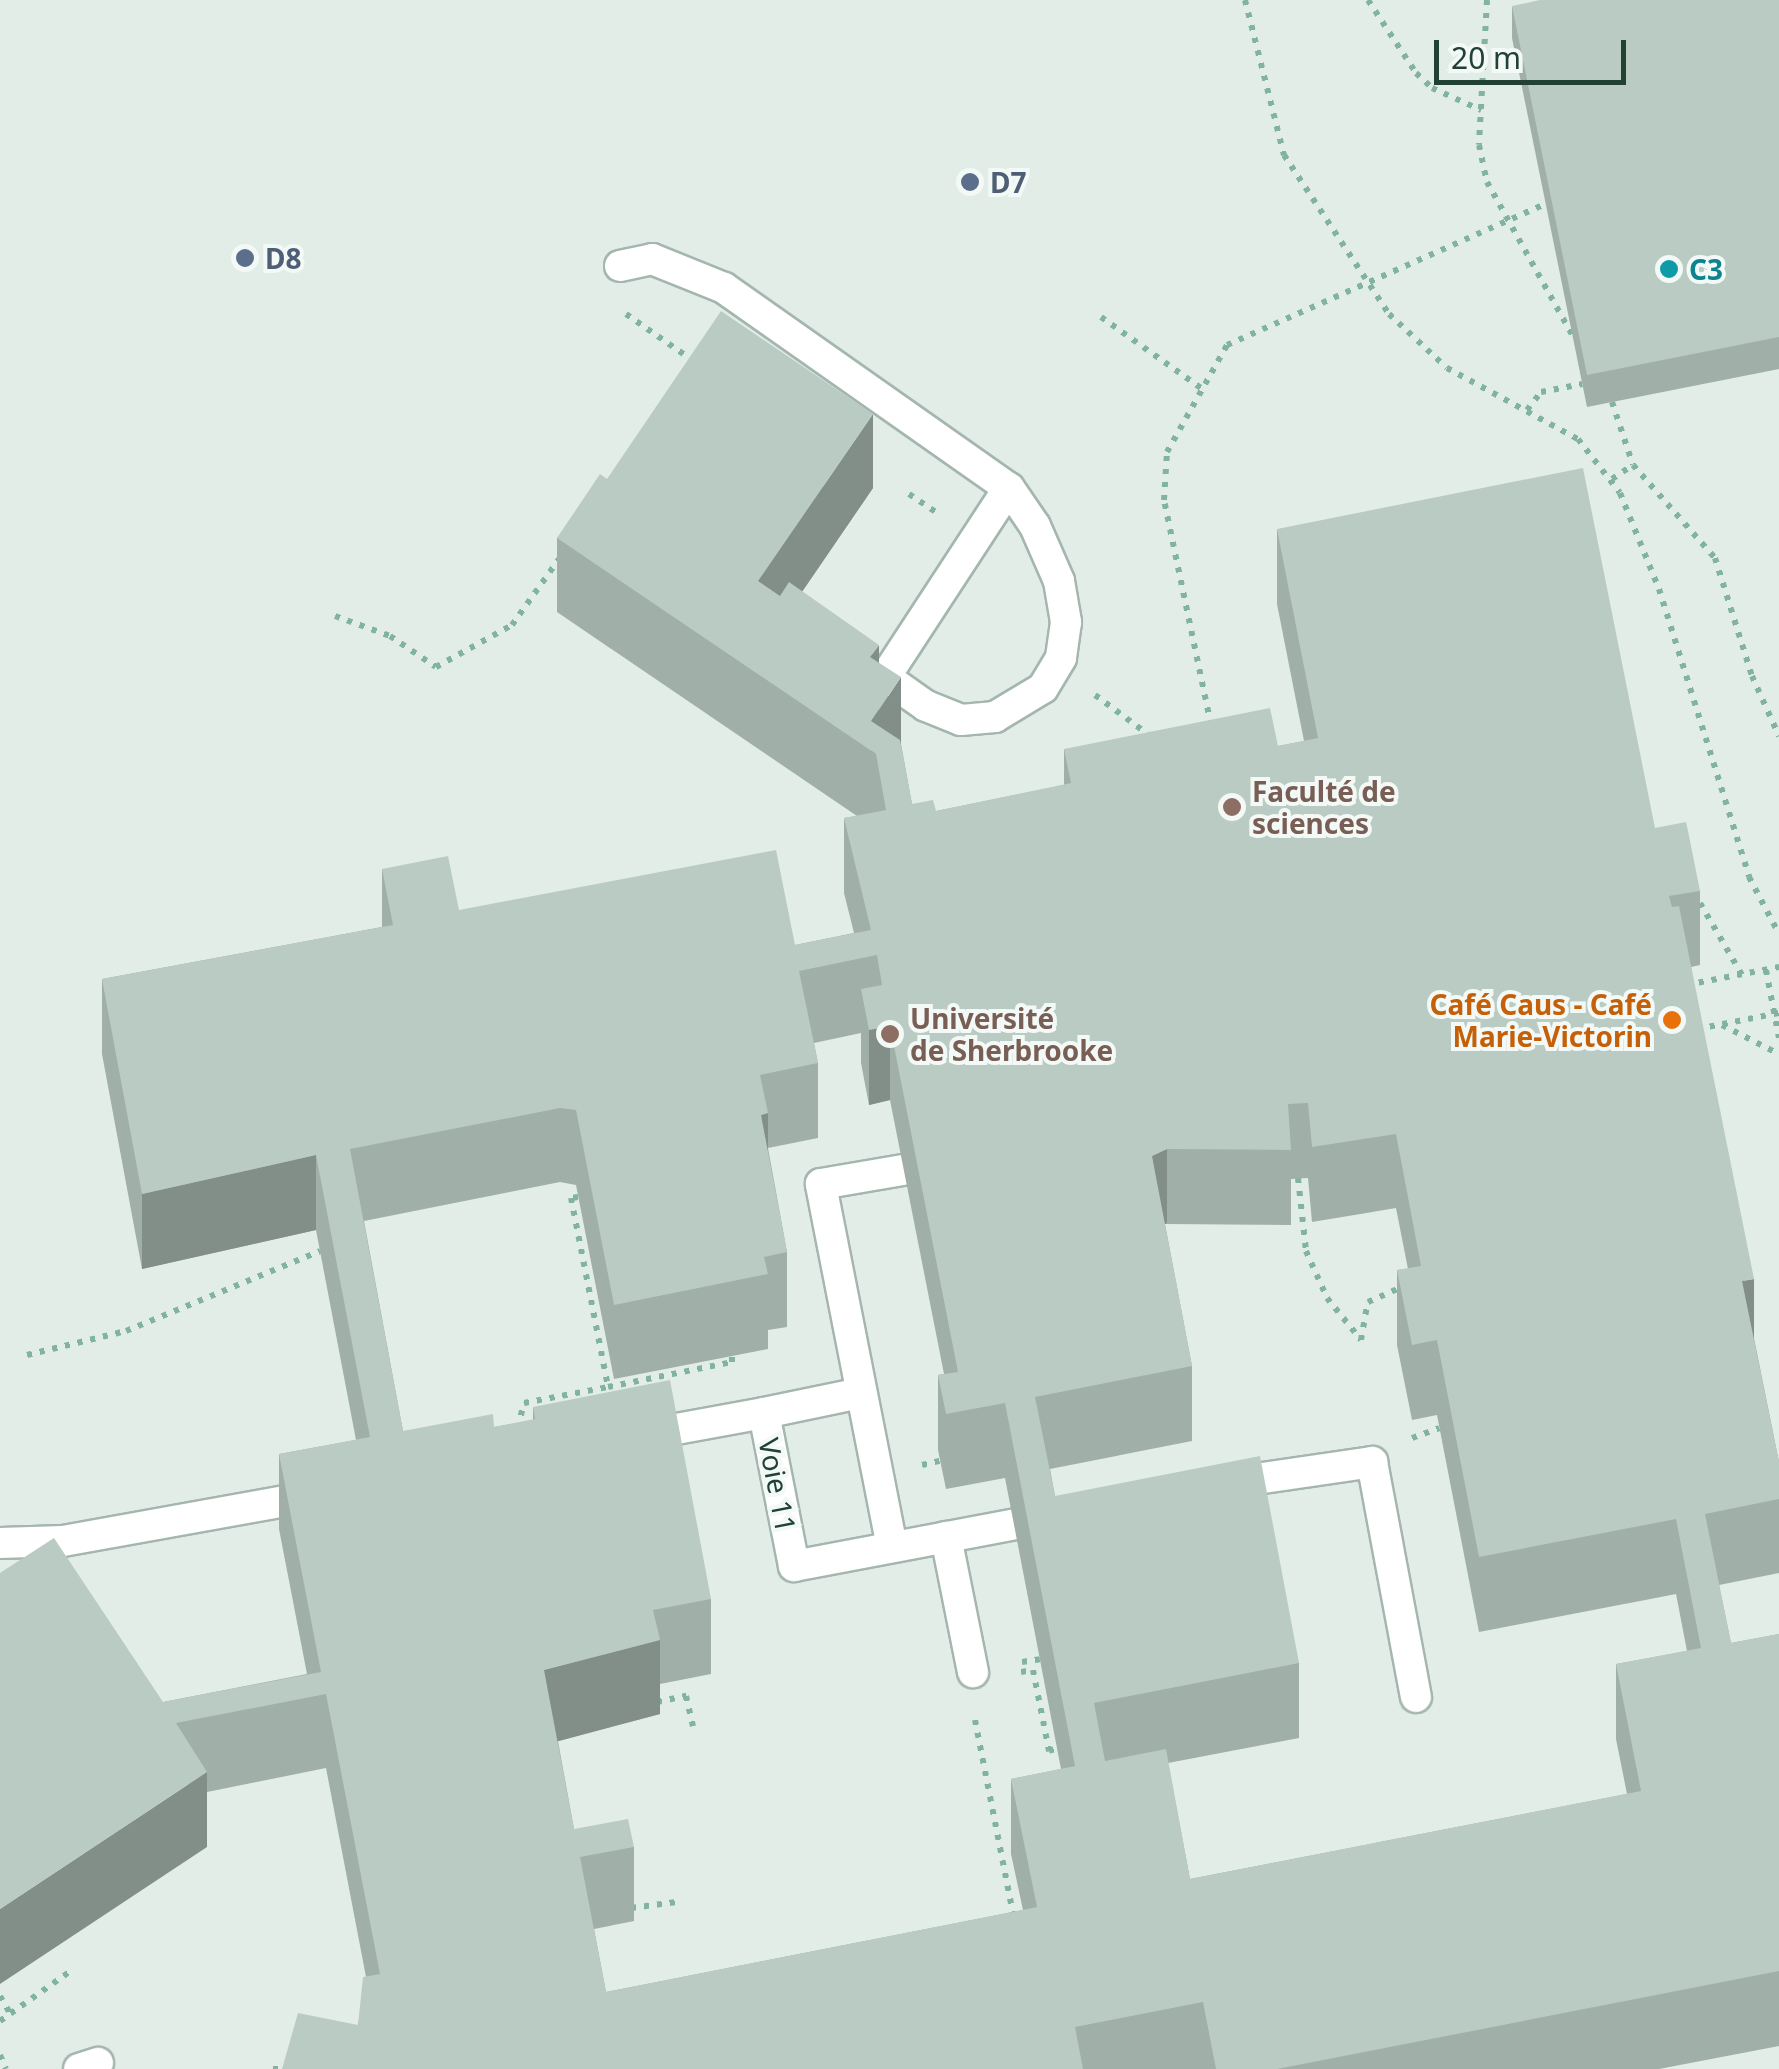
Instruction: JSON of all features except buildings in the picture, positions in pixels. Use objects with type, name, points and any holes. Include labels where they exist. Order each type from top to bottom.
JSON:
[{"type":"lane","points":[[620,266],[652,259],[724,288],[1010,488],[1050,556],[1064,602],[1056,670],[1030,700],[977,720],[946,716],[882,675]]},
{"type":"lane","points":[[867,710],[882,675],[1010,488]]},
{"type":"lane","points":[[892,1547],[821,1184],[903,1170]]},
{"type":"lane","points":[[764,1413],[861,1393]]},
{"type":"lane","name":"Voie 11","points":[[598,1444],[764,1413],[794,1566],[1082,1512]]},
{"type":"lane","points":[[1192,1490],[1372,1462],[1416,1697]]},
{"type":"lane","points":[[0,1544],[62,1541],[346,1490]]},
{"type":"lane","points":[[946,1537],[973,1672]]},
{"type":"path","points":[[1245,0],[1278,140],[1367,283],[1423,350],[1578,439],[1612,479],[1653,572],[1749,877],[1779,934]]},
{"type":"path","points":[[1368,0],[1416,72],[1432,88],[1481,110]]},
{"type":"path","points":[[1487,0],[1481,110],[1488,182],[1572,335]]},
{"type":"path","points":[[1212,733],[1164,500],[1167,452],[1227,345],[1546,204]]},
{"type":"path","points":[[614,306],[692,360]]},
{"type":"path","points":[[1101,317],[1201,388]]},
{"type":"path","points":[[681,377],[702,345]]},
{"type":"path","points":[[1527,410],[1541,392],[1582,384]]},
{"type":"path","points":[[1612,402],[1632,464],[1715,558],[1752,676],[1779,736]]},
{"type":"path","points":[[1612,479],[1632,464]]},
{"type":"path","points":[[336,616],[390,636],[436,666],[512,625],[570,543]]},
{"type":"path","points":[[548,576],[560,583]]},
{"type":"path","points":[[1084,688],[1156,741]]},
{"type":"path","points":[[1688,905],[1700,903],[1742,975]]},
{"type":"path","points":[[1687,1000],[1684,986],[1779,968]]},
{"type":"path","points":[[1766,970],[1779,1038]]},
{"type":"path","points":[[1690,1014],[1690,1030],[1777,1014]]},
{"type":"path","points":[[1721,1024],[1779,1054]]},
{"type":"path","points":[[1298,1178],[1306,1250],[1327,1298],[1361,1340],[1368,1302],[1402,1287],[1405,1301]]},
{"type":"path","points":[[578,1197],[571,1198],[608,1387]]},
{"type":"path","points":[[28,1355],[126,1330],[320,1251]]},
{"type":"path","points":[[521,1443],[516,1418],[524,1403],[732,1362],[732,1356]]},
{"type":"path","points":[[1426,1430],[1439,1428]]},
{"type":"path","points":[[926,1464],[940,1462]]},
{"type":"path","points":[[1035,1682],[1049,1751],[1058,1748]]},
{"type":"path","points":[[657,1702],[686,1696],[693,1726]]},
{"type":"path","points":[[974,1716],[1018,1937]]},
{"type":"path","points":[[631,1908],[676,1902]]},
{"type":"path","points":[[0,2020],[72,1970]]},
{"type":"path","points":[[0,1996],[10,2013]]},
{"type":"path","points":[[0,2055],[6,2069]]},
{"type":"path","points":[[273,2069],[286,2069]]},
{"type":"place","name":"D7","points":[[970,182]]},
{"type":"place","name":"D8","points":[[245,258]]},
{"type":"place","name":"C3","points":[[1669,269]]},
{"type":"place","name":"Faculté de sciences","points":[[1232,807]]},
{"type":"place","name":"Café Caus - Café Marie-Victorin","points":[[1672,1020]]},
{"type":"place","name":"Université de Sherbrooke","points":[[890,1034]]}]
